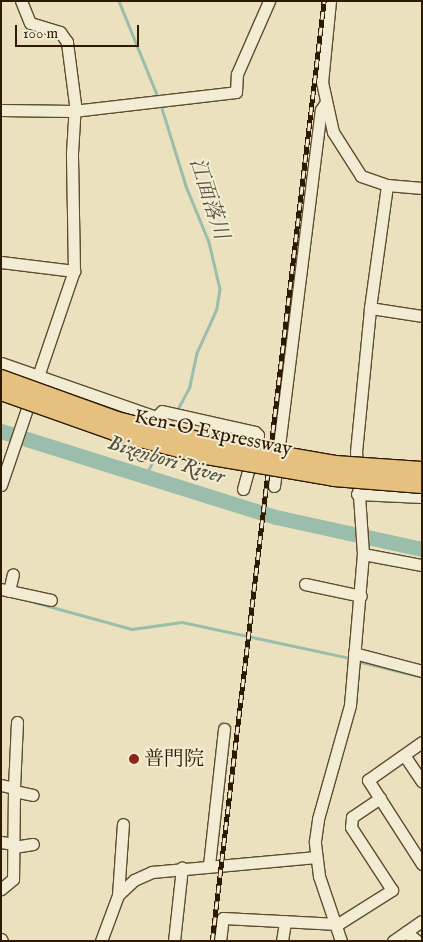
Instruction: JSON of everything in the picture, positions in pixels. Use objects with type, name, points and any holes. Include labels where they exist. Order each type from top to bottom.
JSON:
[{"type":"highway","name":"Ken-O Expressway","points":[[1,378],[118,420],[202,441],[335,464],[422,470]]},
{"type":"highway","name":"Ken-O Expressway","points":[[1,392],[114,432],[201,455],[334,478],[422,485]]},
{"type":"street","points":[[1,485],[74,271],[73,111],[75,104],[67,42],[60,32],[30,23],[20,1]]},
{"type":"street","points":[[1,110],[73,111],[236,92],[238,74],[270,1]]},
{"type":"street","points":[[330,1],[322,82],[333,132],[361,176],[387,185],[422,188]]},
{"type":"street","points":[[274,486],[321,110],[326,102]]},
{"type":"street","points":[[341,941],[338,924],[320,876],[316,857],[318,819],[350,705],[363,553],[357,494],[356,452],[370,308],[387,185]]},
{"type":"street","points":[[1,262],[74,271]]},
{"type":"street","points":[[370,308],[422,316]]},
{"type":"street","points":[[1,362],[156,417]]},
{"type":"street","points":[[142,455],[156,417],[162,410],[255,432],[258,435],[243,489]]},
{"type":"street","points":[[357,494],[422,496]]},
{"type":"street","points":[[363,553],[422,565]]},
{"type":"street","points":[[13,574],[5,590],[51,600]]},
{"type":"street","points":[[305,584],[360,596]]},
{"type":"street","points":[[354,658],[422,672]]},
{"type":"street","points":[[1,889],[13,879],[16,722]]},
{"type":"street","points":[[209,865],[224,729]]},
{"type":"street","points":[[422,742],[368,780],[422,864]]},
{"type":"street","points":[[404,755],[422,782]]},
{"type":"street","points":[[1,785],[33,795]]},
{"type":"street","points":[[220,941],[223,918],[338,924],[392,890],[351,826],[352,817],[380,798]]},
{"type":"street","points":[[101,941],[118,895],[123,824]]},
{"type":"street","points":[[1,842],[14,845],[33,844]]},
{"type":"street","points":[[118,895],[144,875],[182,867],[316,857]]},
{"type":"street","points":[[174,941],[182,867]]},
{"type":"street","points":[[282,941],[284,921]]},
{"type":"street","points":[[393,941],[422,921]]},
{"type":"street","points":[[406,932],[417,941]]},
{"type":"waterway","name":"江面落川","points":[[119,1],[158,97]]},
{"type":"waterway","name":"江面落川","points":[[161,105],[186,186],[209,242],[220,289],[217,309],[197,353],[190,387],[179,408]]},
{"type":"waterway","name":"江面落川","points":[[169,427],[174,417]]},
{"type":"waterway","name":"Bizenbori River","points":[[1,431],[276,517],[422,549]]},
{"type":"waterway","name":"江面落川","points":[[145,477],[158,450]]},
{"type":"waterway","points":[[34,602],[132,629],[182,622],[350,658]]},
{"type":"waterway","points":[[357,661],[422,677]]},
{"type":"railway","points":[[212,941],[324,1]]},
{"type":"place","name":"普門院","points":[[134,759]]}]
